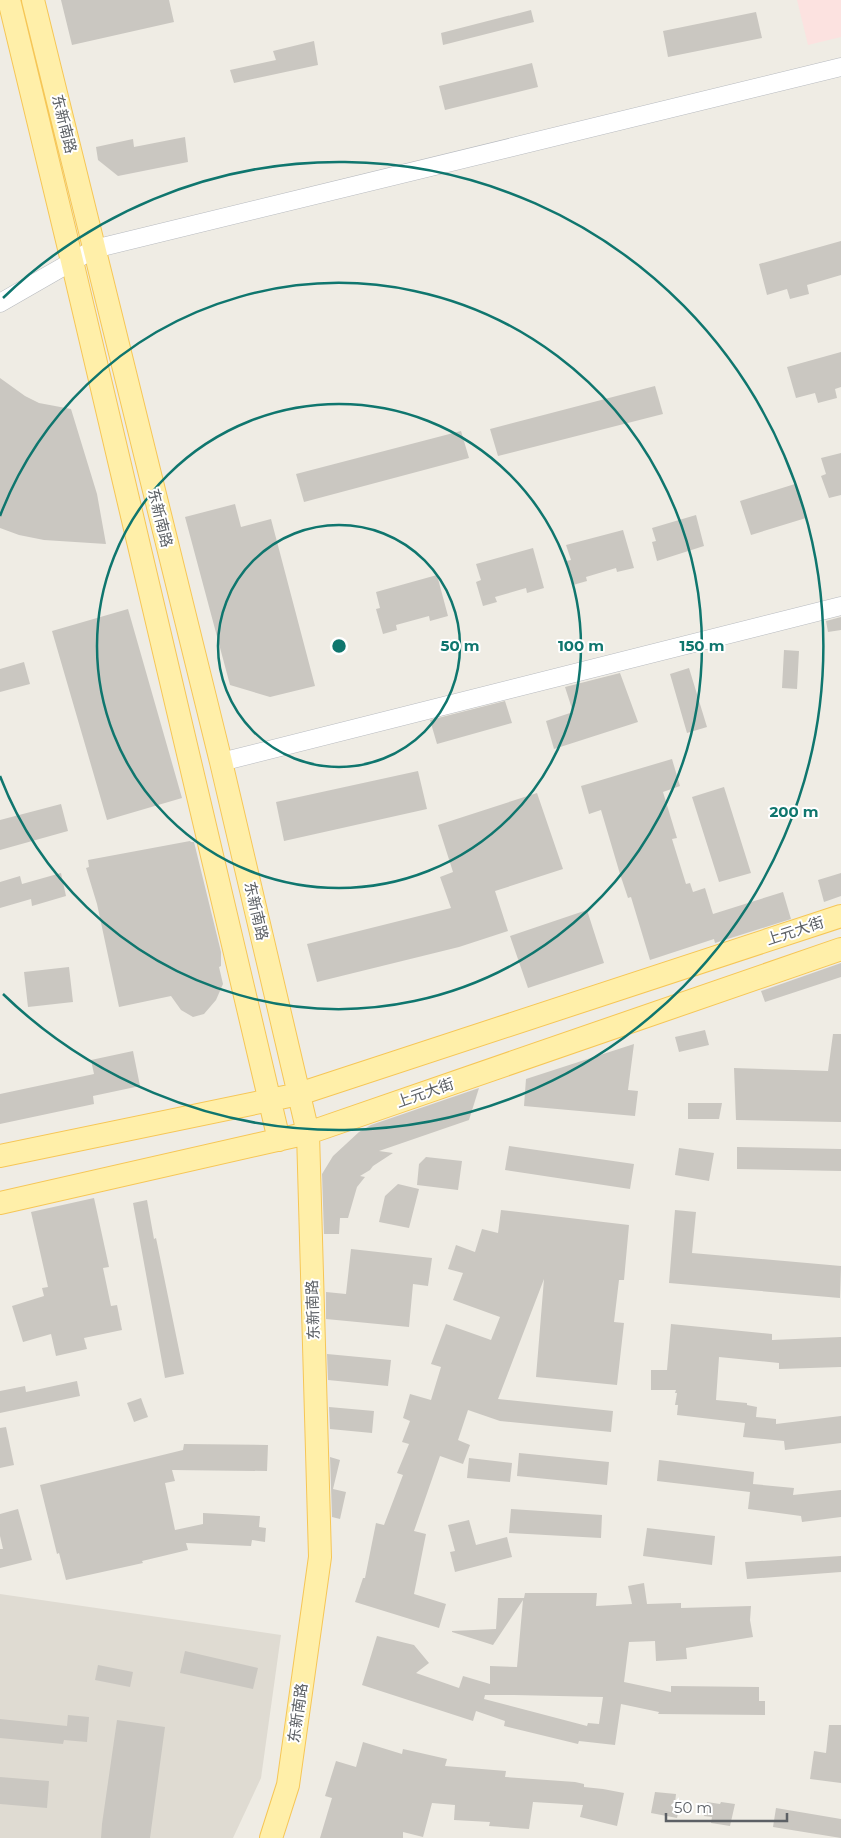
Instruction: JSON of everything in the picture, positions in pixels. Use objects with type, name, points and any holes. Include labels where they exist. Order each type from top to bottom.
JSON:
[{"type":"main road","name":"东新南路","points":[[9,0],[279,1140]]},
{"type":"main road","name":"东新南路","points":[[33,0],[221,762],[308,1133],[320,1558],[288,1785],[271,1838]]},
{"type":"main road","name":"上元大街","points":[[0,1156],[299,1094],[841,916]]},
{"type":"main road","name":"上元大街","points":[[0,1203],[308,1133],[841,949]]},
{"type":"street","points":[[0,303],[94,249],[841,67]]},
{"type":"street","points":[[221,762],[841,606]]},
{"type":"shaded area","points":[[797,0],[841,0],[841,37],[808,45]]},
{"type":"shaded area","points":[[0,1594],[281,1635],[261,1778],[233,1838],[0,1838]]},
{"type":"building","points":[[61,0],[169,0],[174,22],[72,45]]},
{"type":"building","points":[[531,10],[534,22],[443,45],[441,33]]},
{"type":"building","points":[[756,12],[762,38],[668,57],[663,31]]},
{"type":"building","points":[[314,41],[318,65],[234,83],[230,70],[276,60],[273,51]]},
{"type":"building","points":[[532,63],[538,87],[445,110],[439,86]]},
{"type":"building","points":[[185,137],[188,162],[118,176],[98,160],[96,147],[133,139],[134,147]]},
{"type":"building","points":[[841,241],[841,275],[807,285],[809,294],[790,299],[787,289],[767,295],[759,264]]},
{"type":"building","points":[[841,352],[841,387],[835,389],[837,398],[818,403],[815,393],[796,398],[787,367]]},
{"type":"building","points":[[0,378],[25,396],[39,403],[71,409],[97,494],[106,544],[44,540],[19,535],[0,528]]},
{"type":"building","points":[[655,386],[663,414],[498,456],[490,429]]},
{"type":"building","points":[[461,431],[469,458],[304,502],[296,474]]},
{"type":"building","points":[[841,453],[841,495],[829,498],[821,476],[826,474],[821,458]]},
{"type":"building","points":[[795,484],[806,518],[751,535],[740,501]]},
{"type":"building","points":[[235,504],[241,527],[271,519],[315,686],[270,697],[230,685],[185,517]]},
{"type":"building","points":[[696,515],[704,546],[657,561],[652,542],[656,541],[652,528]]},
{"type":"building","points":[[623,530],[634,568],[617,572],[616,568],[586,577],[587,581],[573,585],[566,561],[571,560],[566,545]]},
{"type":"building","points":[[533,548],[544,588],[527,593],[526,588],[495,597],[497,602],[483,606],[476,582],[481,580],[476,564]]},
{"type":"building","points":[[437,575],[448,616],[430,621],[429,616],[396,625],[397,630],[383,634],[376,609],[380,608],[376,592]]},
{"type":"building","points":[[128,609],[182,798],[107,820],[52,631]]},
{"type":"building","points":[[841,617],[841,630],[828,632],[826,621]]},
{"type":"building","points":[[784,650],[799,651],[797,689],[782,688]]},
{"type":"building","points":[[24,662],[30,684],[0,692],[0,669]]},
{"type":"building","points":[[689,668],[707,727],[687,733],[670,674]]},
{"type":"building","points":[[620,673],[638,722],[554,749],[546,721],[573,712],[565,687]]},
{"type":"building","points":[[505,701],[512,723],[437,744],[430,720]]},
{"type":"building","points":[[672,759],[680,786],[663,792],[677,838],[672,839],[686,884],[690,883],[693,892],[705,888],[713,914],[783,892],[791,919],[715,943],[714,939],[650,960],[631,897],[628,898],[620,874],[601,810],[589,814],[581,786]]},
{"type":"building","points":[[418,771],[427,809],[284,841],[276,802]]},
{"type":"building","points":[[724,787],[751,873],[719,882],[692,797]]},
{"type":"building","points":[[537,793],[563,869],[495,891],[508,931],[459,947],[317,982],[307,944],[451,908],[440,877],[453,872],[438,825]]},
{"type":"building","points":[[61,804],[68,831],[0,850],[0,820]]},
{"type":"building","points":[[190,841],[194,842],[221,952],[221,966],[219,967],[223,984],[216,1000],[204,1014],[193,1017],[181,1010],[171,996],[119,1007],[97,904],[86,868],[89,867],[88,860]]},
{"type":"building","points":[[61,873],[66,896],[32,906],[31,899],[0,908],[0,882],[20,876],[22,884]]},
{"type":"building","points":[[841,873],[841,896],[824,902],[818,880]]},
{"type":"building","points":[[587,910],[604,963],[528,988],[510,936]]},
{"type":"building","points":[[841,963],[841,977],[765,1002],[761,991]]},
{"type":"building","points":[[69,967],[73,1002],[28,1007],[24,972]]},
{"type":"building","points":[[705,1030],[709,1045],[679,1052],[675,1037]]},
{"type":"building","points":[[833,1034],[841,1034],[841,1122],[736,1120],[734,1068],[828,1071]]},
{"type":"building","points":[[634,1044],[628,1090],[638,1091],[635,1116],[524,1106],[526,1079]]},
{"type":"building","points":[[133,1051],[140,1086],[93,1096],[94,1104],[0,1124],[0,1094],[94,1074],[91,1060]]},
{"type":"building","points":[[479,1088],[469,1120],[379,1151],[393,1153],[360,1176],[365,1177],[357,1187],[348,1218],[340,1218],[339,1234],[324,1234],[322,1174],[333,1156],[359,1132],[371,1125]]},
{"type":"building","points":[[688,1103],[722,1103],[719,1119],[688,1119]]},
{"type":"building","points":[[509,1146],[634,1164],[630,1189],[505,1170]]},
{"type":"building","points":[[737,1147],[841,1149],[841,1171],[737,1169]]},
{"type":"building","points":[[679,1148],[714,1153],[709,1181],[675,1175]]},
{"type":"building","points":[[426,1157],[462,1161],[458,1190],[417,1185],[419,1164]]},
{"type":"building","points":[[398,1184],[419,1189],[409,1228],[379,1222],[385,1196]]},
{"type":"building","points":[[94,1198],[109,1267],[103,1268],[111,1306],[117,1305],[122,1330],[84,1338],[87,1349],[56,1356],[51,1334],[23,1342],[12,1306],[44,1296],[42,1288],[48,1287],[31,1212]]},
{"type":"building","points":[[147,1200],[184,1374],[165,1378],[133,1203]]},
{"type":"building","points":[[501,1210],[629,1225],[624,1280],[619,1280],[614,1322],[624,1323],[617,1385],[536,1377],[544,1279],[498,1399],[613,1411],[611,1432],[500,1421],[468,1410],[458,1440],[470,1445],[463,1464],[440,1456],[414,1531],[426,1534],[414,1594],[446,1604],[439,1628],[355,1602],[363,1578],[365,1578],[376,1523],[384,1525],[403,1475],[397,1473],[409,1444],[402,1442],[410,1421],[403,1418],[410,1394],[431,1400],[441,1367],[431,1364],[446,1324],[491,1340],[500,1317],[453,1300],[463,1273],[448,1269],[456,1245],[475,1252],[482,1229],[498,1233]]},
{"type":"building","points":[[675,1210],[696,1212],[692,1253],[841,1266],[840,1298],[669,1283]]},
{"type":"building","points":[[351,1249],[432,1258],[428,1286],[413,1284],[409,1327],[326,1319],[326,1292],[346,1294]]},
{"type":"building","points":[[671,1324],[772,1334],[772,1340],[841,1337],[841,1367],[779,1369],[779,1363],[719,1357],[716,1400],[747,1403],[747,1405],[757,1407],[756,1417],[776,1419],[776,1424],[841,1416],[841,1443],[785,1450],[784,1441],[743,1437],[745,1423],[677,1415],[678,1405],[675,1405],[676,1390],[651,1390],[651,1370],[667,1370]]},
{"type":"building","points":[[327,1354],[391,1360],[388,1386],[328,1380]]},
{"type":"building","points":[[77,1381],[80,1396],[0,1413],[0,1391],[25,1386],[26,1392]]},
{"type":"building","points":[[141,1398],[148,1417],[134,1422],[127,1403]]},
{"type":"building","points":[[329,1407],[374,1411],[372,1433],[330,1429]]},
{"type":"building","points":[[6,1427],[14,1465],[0,1468],[0,1428]]},
{"type":"building","points":[[184,1444],[268,1445],[267,1471],[172,1470],[175,1481],[165,1483],[175,1530],[203,1524],[203,1513],[260,1516],[259,1527],[266,1528],[265,1542],[252,1540],[251,1546],[186,1543],[188,1550],[142,1561],[143,1563],[66,1580],[59,1553],[57,1554],[40,1485],[183,1450]]},
{"type":"building","points":[[519,1453],[609,1462],[607,1485],[517,1476]]},
{"type":"building","points":[[330,1457],[340,1460],[333,1489],[346,1492],[340,1519],[332,1517]]},
{"type":"building","points":[[469,1458],[512,1463],[510,1482],[467,1478]]},
{"type":"building","points":[[659,1460],[754,1472],[753,1484],[794,1488],[793,1495],[841,1490],[841,1517],[802,1522],[801,1516],[748,1509],[750,1492],[657,1481]]},
{"type":"building","points":[[18,1509],[32,1560],[0,1568],[0,1549],[3,1549],[0,1536],[0,1514]]},
{"type":"building","points":[[511,1509],[602,1515],[601,1538],[509,1533]]},
{"type":"building","points":[[469,1520],[476,1545],[507,1537],[512,1557],[455,1572],[450,1552],[455,1551],[448,1525]]},
{"type":"building","points":[[647,1528],[715,1536],[712,1565],[643,1556]]},
{"type":"building","points":[[841,1556],[841,1572],[747,1579],[745,1562]]},
{"type":"building","points":[[644,1583],[647,1604],[681,1603],[681,1608],[751,1606],[750,1620],[753,1637],[686,1648],[687,1659],[656,1661],[655,1641],[629,1642],[624,1682],[671,1692],[671,1686],[759,1687],[759,1701],[765,1701],[765,1715],[658,1714],[659,1712],[621,1704],[615,1745],[579,1741],[578,1744],[504,1726],[505,1721],[476,1711],[473,1721],[362,1685],[377,1636],[414,1645],[429,1663],[416,1673],[459,1688],[463,1676],[490,1684],[490,1666],[517,1667],[523,1600],[493,1645],[452,1631],[496,1629],[498,1598],[524,1598],[525,1593],[597,1593],[596,1606],[632,1604],[628,1586]],"holes":[[[485,1695],[603,1697],[599,1724],[588,1723],[587,1726],[484,1699]]]},
{"type":"building","points":[[185,1651],[258,1668],[253,1689],[180,1673]]},
{"type":"building","points":[[98,1665],[133,1672],[130,1687],[95,1680]]},
{"type":"building","points":[[68,1715],[89,1717],[87,1742],[64,1740],[63,1744],[0,1738],[0,1719],[67,1726]]},
{"type":"building","points":[[117,1720],[165,1727],[150,1838],[101,1838]]},
{"type":"building","points":[[829,1725],[841,1725],[841,1783],[810,1779],[814,1751],[826,1753]]},
{"type":"building","points":[[363,1742],[402,1754],[403,1749],[447,1759],[445,1766],[506,1771],[505,1777],[575,1782],[584,1784],[584,1787],[624,1793],[617,1826],[580,1817],[583,1805],[533,1802],[529,1829],[489,1826],[490,1822],[454,1820],[455,1805],[432,1803],[423,1837],[403,1832],[403,1838],[320,1838],[332,1798],[325,1796],[336,1761],[356,1767]]},
{"type":"building","points":[[0,1777],[49,1781],[47,1808],[0,1804]]},
{"type":"building","points":[[655,1792],[676,1794],[675,1803],[680,1804],[677,1818],[651,1813]]},
{"type":"building","points":[[707,1802],[735,1804],[730,1826],[711,1823],[712,1817],[704,1816]]},
{"type":"building","points":[[776,1808],[841,1819],[841,1838],[773,1827]]}]
